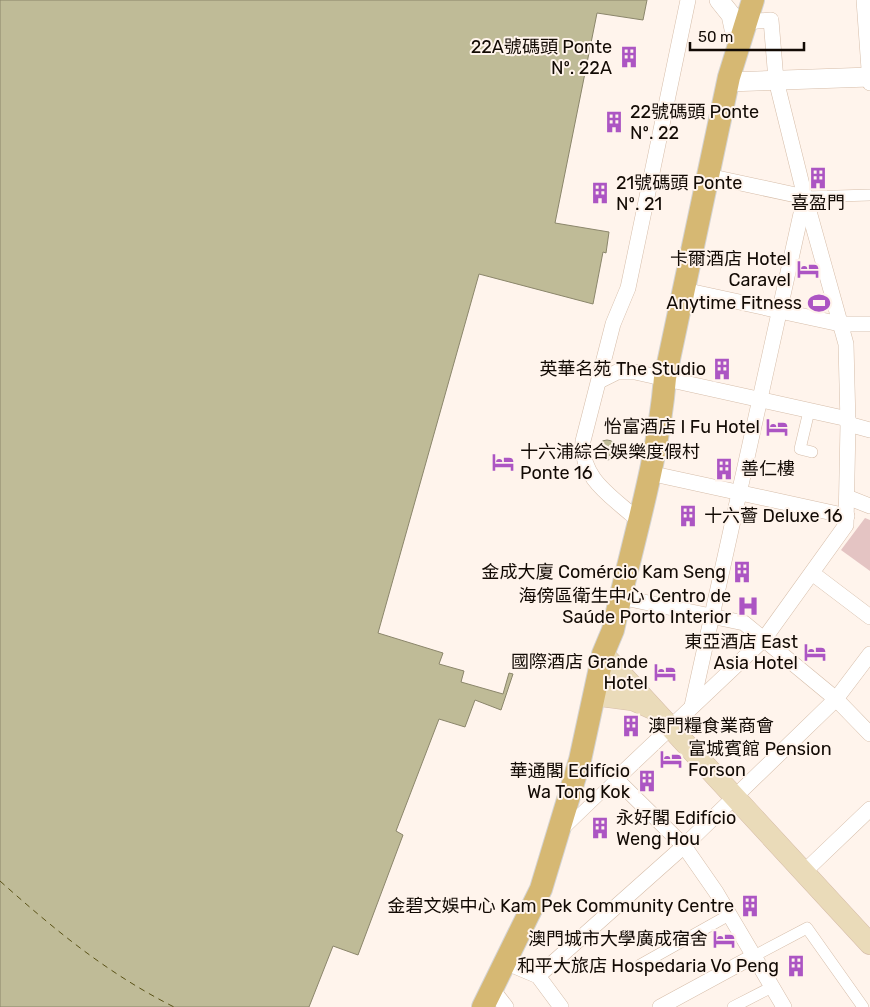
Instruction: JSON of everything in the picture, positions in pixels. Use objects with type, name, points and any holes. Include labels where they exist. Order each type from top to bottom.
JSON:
[{"type":"main road","points":[[738,0],[740,26]]},
{"type":"main road","points":[[603,654],[613,630],[649,473],[660,417],[665,378],[740,26],[753,0]]},
{"type":"main road","points":[[488,998],[541,889],[580,760],[603,654],[605,630],[652,414],[665,378]]},
{"type":"main road","points":[[603,654],[665,719],[870,944]]},
{"type":"main road","points":[[595,694],[633,700],[665,719]]},
{"type":"street","points":[[631,514],[595,482],[585,463],[583,441],[613,324],[628,288],[688,0]]},
{"type":"street","points":[[558,836],[616,779],[665,719],[692,706],[764,639],[846,525],[848,422],[846,344],[805,196],[776,80],[771,20],[740,26],[719,0]]},
{"type":"street","points":[[724,0],[738,0]]},
{"type":"street","points":[[729,80],[870,79],[864,0]]},
{"type":"street","points":[[708,176],[805,196],[870,195]]},
{"type":"street","points":[[692,706],[805,196]]},
{"type":"street","points":[[684,290],[840,324],[870,324]]},
{"type":"street","points":[[599,381],[609,375],[626,371],[665,378],[809,411],[870,430]]},
{"type":"street","points":[[809,411],[800,449],[812,452]]},
{"type":"street","points":[[649,473],[847,516]]},
{"type":"street","points":[[847,497],[870,506]]},
{"type":"street","points":[[812,573],[870,617]]},
{"type":"street","points":[[620,597],[744,623],[836,699],[870,734]]},
{"type":"street","points":[[538,976],[684,846],[836,699],[870,654]]},
{"type":"street","points":[[616,779],[684,846],[729,915],[784,1007]]},
{"type":"street","points":[[804,872],[870,809]]},
{"type":"street","points":[[640,964],[729,915]]},
{"type":"street","points":[[660,1007],[807,928],[863,1007]]},
{"type":"street","points":[[505,962],[538,976],[561,1007]]},
{"type":"street","points":[[733,1007],[772,987]]},
{"type":"street","points":[[488,998],[506,1007]]},
{"type":"shaded area","points":[[0,0],[647,0],[643,20],[597,13],[555,223],[609,232],[606,253],[603,252],[593,304],[479,274],[378,633],[443,653],[439,664],[464,671],[461,682],[503,694],[509,673],[513,674],[501,710],[475,700],[465,727],[439,719],[396,831],[403,835],[358,955],[333,946],[309,1007],[0,1007]]},
{"type":"shaded area","points":[[607,440],[614,443],[617,450],[614,457],[607,460],[600,457],[597,450],[600,443]]},
{"type":"shaded area","points":[[865,518],[870,520],[870,571],[841,550]]},
{"type":"ferry route","points":[[0,881],[83,950],[126,980],[174,1007]]},
{"type":"place","name":"22A號碼頭 Ponte Nº. 22A","points":[[629,57]]},
{"type":"place","name":"22號碼頭 Ponte Nº. 22","points":[[614,122]]},
{"type":"place","name":"喜盈門","points":[[818,178]]},
{"type":"place","name":"21號碼頭 Ponte Nº. 21","points":[[600,193]]},
{"type":"place","name":"卡爾酒店 Hotel Caravel","points":[[808,269]]},
{"type":"place","name":"Anytime Fitness","points":[[819,303]]},
{"type":"place","name":"英華名苑 The Studio","points":[[722,369]]},
{"type":"place","name":"怡富酒店 I Fu Hotel","points":[[777,427]]},
{"type":"place","name":"十六浦綜合娛樂度假村 Ponte 16","points":[[503,462]]},
{"type":"place","name":"善仁樓","points":[[724,469]]},
{"type":"place","name":"十六薈 Deluxe 16","points":[[688,516]]},
{"type":"place","name":"金成大廈 Comércio Kam Seng","points":[[742,572]]},
{"type":"place","name":"海傍區衛生中心 Centro de Saúde Porto Interior","points":[[748,606]]},
{"type":"place","name":"東亞酒店 East Asia Hotel","points":[[815,652]]},
{"type":"place","name":"國際酒店 Grande Hotel","points":[[665,672]]},
{"type":"place","name":"澳門糧食業商會","points":[[631,726]]},
{"type":"place","name":"富城賓館 Pension Forson","points":[[671,759]]},
{"type":"place","name":"華通閣 Edifício Wa Tong Kok","points":[[647,781]]},
{"type":"place","name":"永好閣 Edifício Weng Hou","points":[[600,828]]},
{"type":"place","name":"金碧文娛中心 Kam Pek Community Centre","points":[[750,906]]},
{"type":"place","name":"澳門城市大學廣成宿舍","points":[[724,939]]},
{"type":"place","name":"和平大旅店 Hospedaria Vo Peng","points":[[796,966]]}]
